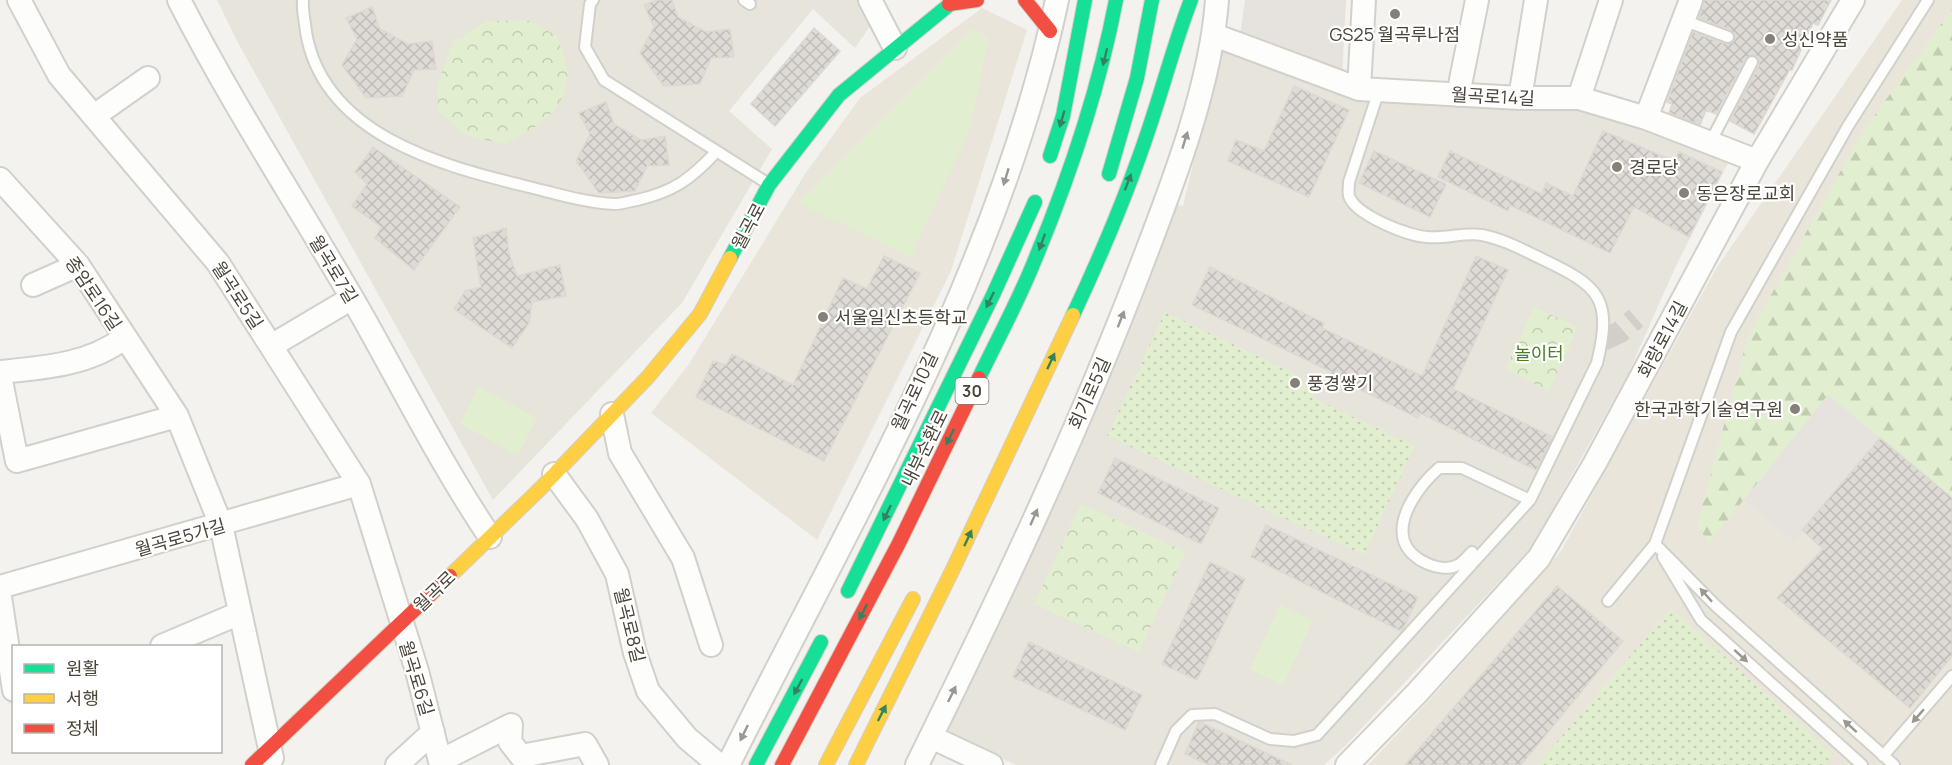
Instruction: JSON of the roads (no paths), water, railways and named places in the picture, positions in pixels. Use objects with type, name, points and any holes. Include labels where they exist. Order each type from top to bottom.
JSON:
[{"type":"main road","points":[[952,2],[977,0]]},
{"type":"main road","points":[[1025,0],[1050,31]]},
{"type":"main road","points":[[1046,170],[1063,116],[1085,0]]},
{"type":"main road","name":"내부순환로","points":[[782,765],[899,543],[1034,263],[1106,58],[1116,0]]},
{"type":"main road","points":[[1106,183],[1137,78],[1152,0]]},
{"type":"main road","points":[[856,765],[953,570],[1100,258],[1155,110],[1172,50],[1182,0]]},
{"type":"main road","points":[[1172,50],[1191,0]]},
{"type":"main road","name":"월곡로","points":[[252,765],[271,757],[400,624],[555,474],[648,377],[700,314],[769,185],[839,95],[952,2]]},
{"type":"main road","points":[[842,604],[993,295],[1039,191]]},
{"type":"main road","points":[[826,765],[920,587]]},
{"type":"main road","points":[[756,765],[826,634]]},
{"type":"street","name":"월곡로5길","points":[[19,0],[59,75],[218,263],[359,484],[400,624]]},
{"type":"street","name":"월곡로7길","points":[[179,0],[259,144],[352,298],[451,478],[490,537]]},
{"type":"street","points":[[870,0],[896,48]]},
{"type":"street","name":"월곡로10길","points":[[728,765],[846,534],[968,276],[998,203],[1050,31],[1057,0]]},
{"type":"street","name":"회기로5길","points":[[917,765],[991,616],[1115,335],[1168,196],[1214,35],[1217,0]]},
{"type":"street","points":[[1214,35],[1369,89],[1364,0]]},
{"type":"street","points":[[1458,95],[1477,0]]},
{"type":"street","points":[[1520,98],[1536,0]]},
{"type":"street","points":[[1579,98],[1611,0]]},
{"type":"street","name":"화랑로14길","points":[[1347,765],[1417,693],[1539,558],[1595,463],[1757,161],[1853,0]]},
{"type":"street","points":[[1646,118],[1687,10]]},
{"type":"street","points":[[94,116],[148,78]]},
{"type":"street","name":"월곡로14길","points":[[1369,89],[1520,98],[1579,98],[1646,118],[1757,161]]},
{"type":"street","name":"종암로16길","points":[[0,179],[78,266],[177,416],[221,525],[271,757]]},
{"type":"street","points":[[33,285],[78,266]]},
{"type":"street","points":[[271,346],[352,298]]},
{"type":"street","points":[[124,338],[108,350],[55,366],[0,374],[17,461],[177,416]]},
{"type":"street","points":[[612,414],[620,453],[683,558],[711,645]]},
{"type":"street","name":"월곡로8길","points":[[555,474],[587,519],[617,574],[635,653],[648,691],[687,738],[719,765]]},
{"type":"street","name":"월곡로5가길","points":[[0,587],[359,484]]},
{"type":"street","points":[[0,597],[12,677]]},
{"type":"street","points":[[164,645],[240,613]]},
{"type":"street","name":"월곡로6길","points":[[400,624],[417,671],[440,763],[511,725],[510,742],[522,756],[585,744],[597,765]]},
{"type":"street","name":"월곡로6길","points":[[398,765],[433,732]]},
{"type":"street","points":[[930,737],[991,765]]},
{"type":"lane","points":[[303,0],[309,50],[327,88],[358,120],[404,148],[460,169],[559,194],[616,204],[663,194],[695,175],[716,152]]},
{"type":"lane","points":[[593,0],[590,4],[585,47],[604,80],[769,185]]},
{"type":"lane","points":[[1608,601],[1655,544],[1731,332],[1848,126],[1928,0]]},
{"type":"lane","points":[[1687,10],[1728,37]]},
{"type":"lane","points":[[1710,143],[1752,62]]},
{"type":"lane","points":[[1161,765],[1176,730],[1192,715],[1215,714],[1270,739],[1294,741],[1317,735],[1530,500],[1597,363],[1603,340],[1604,315],[1597,293],[1576,275],[1504,242],[1482,235],[1429,237],[1405,233],[1361,211],[1349,196],[1349,182],[1369,89]]},
{"type":"lane","points":[[1472,552],[1458,565],[1438,568],[1416,558],[1404,541],[1404,522],[1422,484],[1439,468],[1462,468],[1530,500]]},
{"type":"lane","points":[[1655,544],[1716,606],[1894,765]]},
{"type":"lane","points":[[1655,544],[1701,620],[1862,765]]},
{"type":"lane","points":[[1883,756],[1952,676]]},
{"type":"tunnel","points":[[1603,340],[1620,332],[1636,318]]},
{"type":"place","name":"GS25 월곡루나점","points":[[1395,14]]},
{"type":"place","name":"성신약품","points":[[1770,39]]},
{"type":"place","name":"경로당","points":[[1617,167]]},
{"type":"place","name":"동은장로교회","points":[[1684,193]]},
{"type":"place","name":"서울일신초등학교","points":[[823,317]]},
{"type":"place","name":"풍경쌓기","points":[[1295,383]]},
{"type":"place","name":"한국과학기술연구원","points":[[1795,409]]},
{"type":"park label","name":"놀이터","points":[[1539,353]]}]
